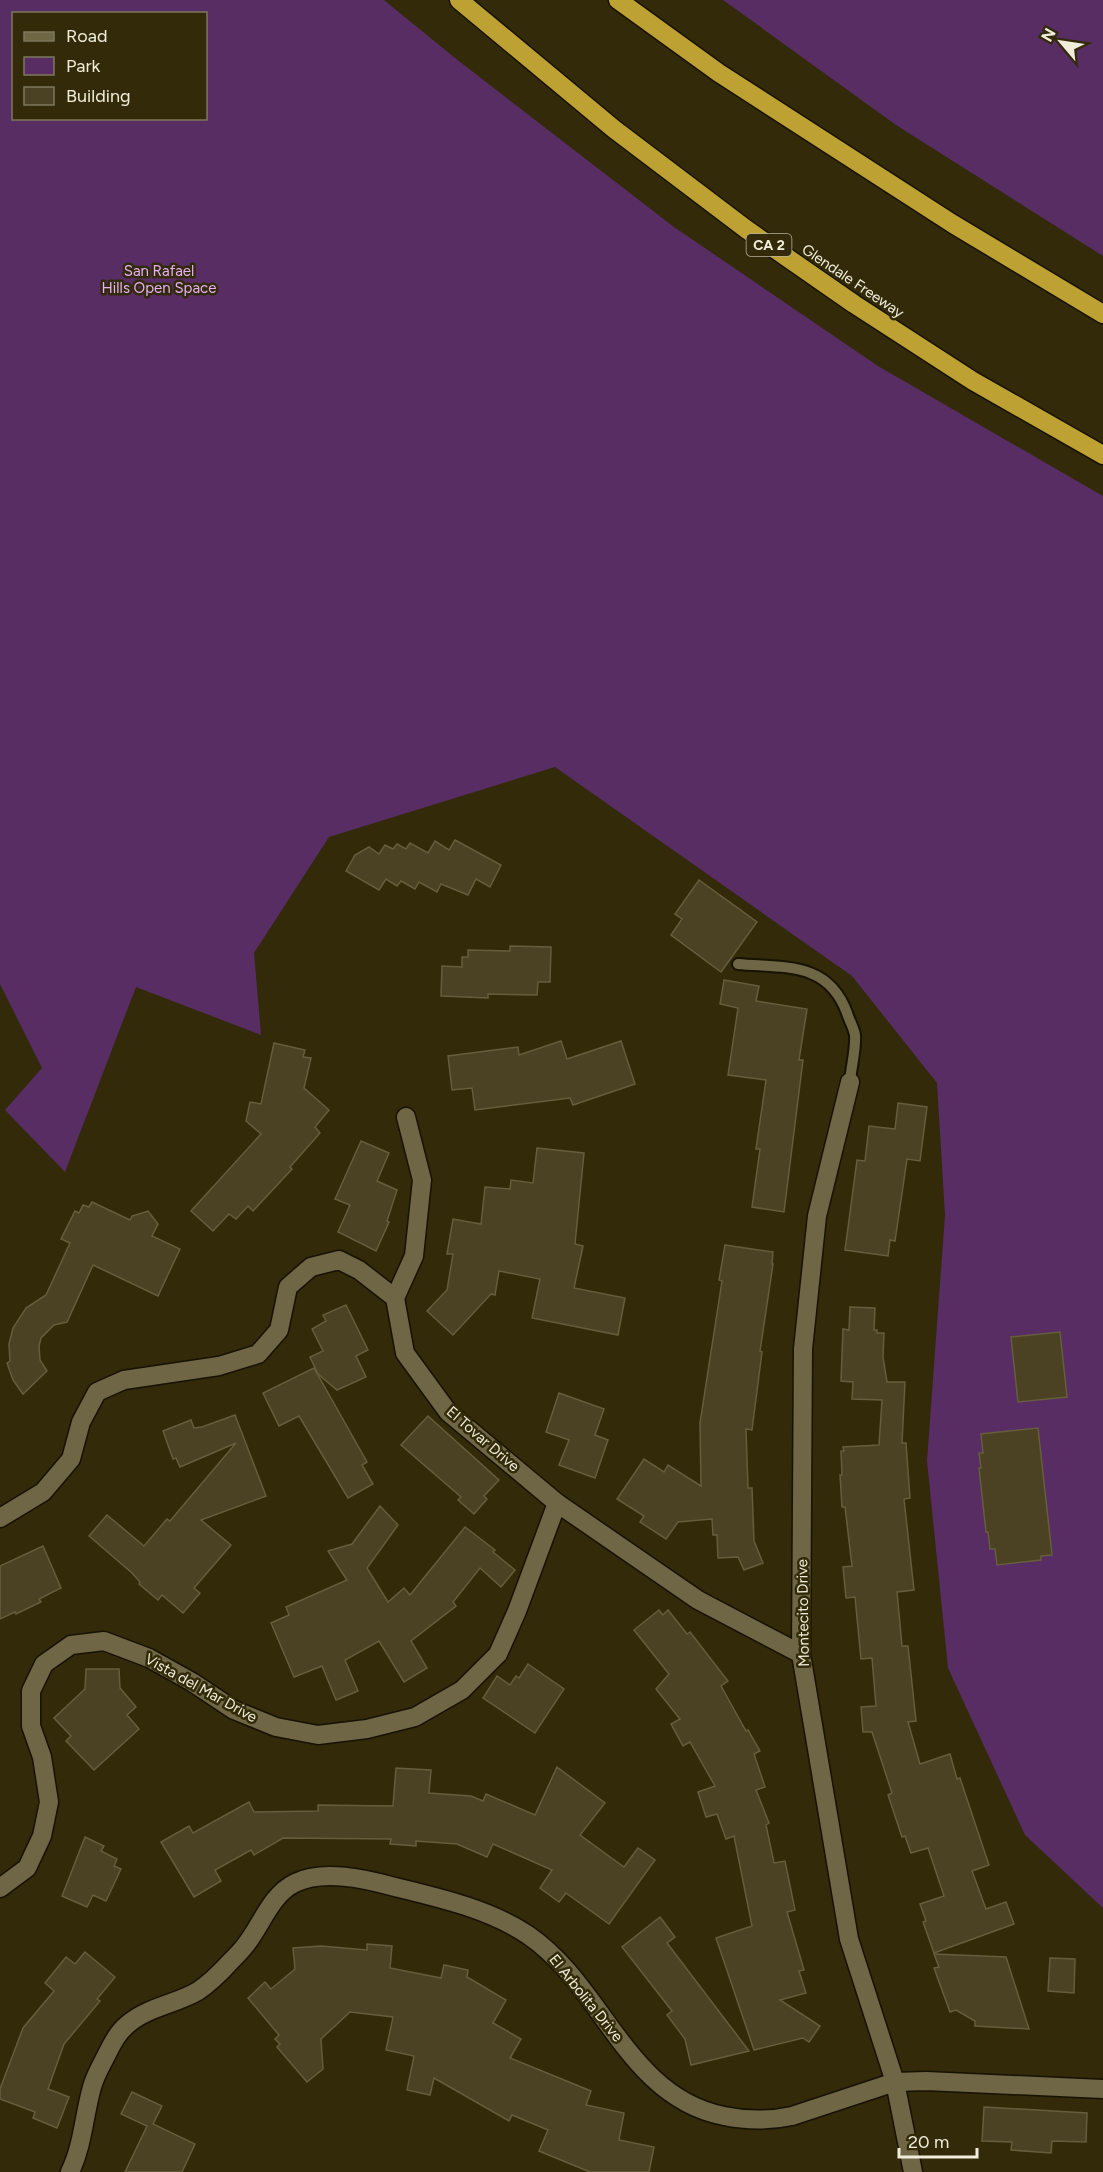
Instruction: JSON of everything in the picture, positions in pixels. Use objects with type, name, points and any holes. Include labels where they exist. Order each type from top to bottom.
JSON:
[{"type":"highway","name":"Glendale Freeway","points":[[459,0],[614,129],[746,229],[854,304],[973,381],[1103,455]]},
{"type":"highway","points":[[618,0],[719,73],[953,224],[1103,314]]},
{"type":"street","name":"Montecito Drive","points":[[850,1082],[817,1216],[803,1349],[801,1654],[849,1939],[895,2082],[913,2172]]},
{"type":"street","points":[[0,1518],[43,1492],[71,1459],[81,1422],[97,1392],[124,1380],[219,1366],[258,1354],[279,1330],[288,1287],[311,1267],[339,1260],[359,1270],[395,1299],[414,1256],[423,1180],[406,1117]]},
{"type":"street","name":"El Tovar Drive","points":[[395,1299],[405,1353],[448,1412],[557,1503],[698,1600],[801,1654]]},
{"type":"street","name":"Vista del Mar Drive","points":[[0,1888],[27,1868],[42,1836],[49,1802],[42,1757],[31,1726],[31,1691],[44,1664],[71,1645],[104,1641],[149,1658],[192,1682],[234,1710],[276,1727],[318,1735],[367,1730],[415,1717],[462,1690],[498,1654],[517,1611],[557,1503]]},
{"type":"street","name":"El Arbolita Drive","points":[[70,2172],[77,2158],[92,2085],[116,2036],[129,2023],[145,2013],[198,1991],[245,1947],[282,1891],[296,1882],[315,1877],[360,1878],[461,1904],[527,1935],[548,1952],[580,1986],[636,2061],[659,2086],[695,2109],[739,2119],[775,2120],[895,2082],[926,2081],[1103,2089]]},
{"type":"lane","points":[[738,964],[805,970],[829,982],[843,1003],[855,1035],[850,1082]]},
{"type":"green space","name":"San Rafael Hills Open Space","points":[[0,0],[384,0],[455,58],[674,227],[878,366],[1103,496],[1103,1908],[1025,1835],[948,1668],[927,1461],[945,1215],[937,1083],[852,976],[555,767],[329,837],[254,953],[261,1035],[136,987],[65,1172],[5,1110],[42,1068],[0,984]]},
{"type":"green space","points":[[723,0],[1103,0],[1103,256],[896,125]]},
{"type":"building","points":[[455,840],[501,865],[490,887],[476,879],[468,895],[441,884],[437,892],[419,882],[415,889],[401,881],[397,886],[386,879],[379,890],[346,871],[355,855],[369,847],[379,854],[385,845],[393,849],[397,844],[406,849],[410,843],[428,853],[435,841],[449,850]]},
{"type":"building","points":[[699,880],[757,922],[721,972],[671,935],[682,919],[675,914]]},
{"type":"building","points":[[510,946],[551,947],[550,982],[538,982],[537,995],[488,994],[488,998],[441,996],[442,966],[462,967],[462,957],[468,957],[468,950],[510,951]]},
{"type":"building","points":[[724,980],[759,986],[756,1001],[807,1009],[799,1060],[803,1060],[784,1212],[752,1207],[760,1149],[756,1149],[766,1080],[728,1075],[738,1008],[720,1004]]},
{"type":"building","points":[[561,1041],[567,1059],[621,1041],[635,1084],[573,1105],[570,1098],[475,1110],[472,1088],[452,1090],[448,1056],[518,1047],[519,1055]]},
{"type":"building","points":[[274,1043],[305,1050],[303,1057],[311,1058],[304,1088],[329,1110],[315,1127],[320,1133],[290,1167],[292,1169],[253,1211],[248,1206],[236,1219],[229,1214],[213,1231],[191,1211],[261,1134],[246,1121],[250,1102],[261,1104]]},
{"type":"building","points":[[898,1103],[927,1107],[920,1161],[907,1159],[895,1241],[890,1240],[888,1256],[845,1250],[857,1160],[865,1161],[869,1126],[895,1129]]},
{"type":"building","points":[[361,1141],[389,1153],[377,1181],[397,1190],[387,1221],[389,1222],[376,1251],[338,1232],[350,1205],[335,1199]]},
{"type":"building","points":[[537,1148],[584,1153],[575,1244],[583,1246],[574,1288],[625,1298],[618,1335],[532,1318],[540,1279],[499,1271],[495,1295],[491,1294],[453,1335],[427,1311],[447,1290],[453,1254],[447,1254],[453,1219],[481,1224],[485,1187],[510,1189],[511,1180],[533,1183]]},
{"type":"building","points":[[92,1202],[130,1220],[132,1216],[148,1211],[158,1224],[152,1236],[180,1249],[158,1296],[93,1265],[67,1322],[54,1325],[41,1338],[40,1360],[47,1371],[23,1394],[13,1380],[7,1363],[10,1361],[9,1344],[13,1328],[26,1308],[46,1295],[70,1243],[61,1239],[75,1211],[79,1213],[83,1205],[89,1207]]},
{"type":"building","points":[[725,1245],[773,1252],[752,1430],[746,1429],[748,1488],[752,1488],[754,1541],[763,1563],[744,1570],[738,1557],[718,1558],[717,1535],[713,1535],[712,1519],[678,1522],[666,1539],[640,1522],[644,1516],[617,1499],[644,1459],[664,1472],[668,1465],[701,1486],[700,1423],[722,1281],[719,1280]]},
{"type":"building","points":[[346,1305],[368,1350],[356,1356],[366,1377],[337,1390],[318,1374],[310,1357],[323,1351],[312,1329],[326,1321],[323,1315]]},
{"type":"building","points":[[850,1307],[875,1308],[874,1330],[877,1330],[877,1333],[884,1333],[883,1357],[887,1382],[905,1382],[902,1443],[906,1443],[910,1498],[904,1499],[914,1590],[897,1592],[902,1646],[908,1646],[916,1721],[908,1722],[920,1764],[950,1754],[989,1865],[972,1871],[986,1909],[1006,1902],[1014,1924],[934,1953],[923,1922],[926,1921],[920,1904],[944,1896],[928,1848],[911,1853],[905,1836],[902,1837],[888,1795],[892,1793],[872,1732],[863,1732],[861,1707],[876,1706],[872,1658],[861,1659],[855,1597],[846,1598],[843,1567],[852,1566],[845,1507],[842,1507],[841,1451],[844,1451],[843,1447],[879,1445],[882,1400],[852,1399],[853,1382],[841,1381],[843,1329],[849,1330]]},
{"type":"building","points":[[1060,1332],[1067,1397],[1018,1402],[1011,1337]]},
{"type":"building","points":[[314,1368],[367,1462],[362,1465],[373,1484],[348,1498],[299,1416],[279,1426],[263,1393]]},
{"type":"building","points":[[559,1393],[604,1409],[595,1435],[608,1440],[595,1478],[559,1465],[569,1440],[546,1432]]},
{"type":"building","points":[[235,1415],[266,1496],[201,1520],[231,1545],[194,1588],[200,1593],[183,1613],[162,1595],[158,1600],[139,1584],[140,1582],[132,1573],[89,1536],[107,1515],[144,1546],[167,1519],[170,1521],[236,1443],[180,1467],[176,1458],[173,1459],[163,1431],[191,1420],[194,1428]]},
{"type":"building","points":[[428,1416],[499,1480],[484,1496],[487,1499],[474,1514],[458,1500],[461,1497],[401,1445]]},
{"type":"building","points":[[1038,1428],[1052,1555],[1041,1556],[1041,1560],[997,1565],[995,1549],[990,1549],[988,1532],[986,1532],[979,1468],[981,1468],[979,1453],[983,1453],[981,1434]]},
{"type":"building","points":[[380,1506],[398,1525],[367,1568],[388,1602],[404,1588],[410,1595],[465,1527],[495,1550],[493,1552],[515,1570],[501,1587],[480,1568],[453,1602],[456,1606],[411,1641],[427,1668],[404,1682],[379,1641],[345,1660],[358,1691],[336,1700],[322,1666],[294,1677],[271,1623],[289,1615],[286,1607],[347,1580],[328,1551],[352,1544]]},
{"type":"building","points":[[43,1546],[61,1588],[39,1599],[41,1602],[0,1619],[0,1566]]},
{"type":"building","points":[[659,1610],[663,1615],[668,1610],[687,1634],[690,1632],[728,1681],[721,1686],[760,1751],[754,1754],[765,1787],[756,1790],[769,1823],[766,1825],[774,1863],[785,1861],[795,1910],[787,1912],[804,1970],[799,1971],[806,1993],[780,2000],[820,2026],[809,2042],[803,2038],[754,2050],[716,1938],[752,1926],[734,1836],[726,1839],[717,1814],[706,1817],[698,1792],[715,1786],[690,1742],[683,1746],[671,1724],[680,1719],[656,1689],[669,1674],[634,1630]]},
{"type":"building","points":[[528,1664],[564,1689],[535,1733],[483,1698],[497,1676],[510,1685],[516,1676],[519,1678]]},
{"type":"building","points":[[86,1669],[119,1669],[120,1688],[136,1707],[127,1715],[139,1729],[94,1770],[66,1741],[71,1736],[54,1718],[85,1689]]},
{"type":"building","points":[[557,1767],[605,1803],[580,1835],[624,1867],[638,1848],[655,1860],[609,1924],[566,1893],[559,1902],[540,1888],[552,1870],[493,1844],[487,1857],[457,1844],[416,1841],[416,1846],[390,1844],[391,1839],[283,1838],[254,1855],[251,1850],[215,1870],[221,1881],[194,1897],[161,1842],[189,1826],[193,1833],[249,1802],[254,1812],[318,1811],[318,1805],[393,1806],[396,1768],[431,1770],[429,1793],[471,1796],[483,1801],[486,1794],[535,1815]]},
{"type":"building","points":[[85,1837],[104,1846],[101,1851],[117,1859],[114,1866],[121,1869],[106,1901],[93,1895],[87,1907],[62,1896]]},
{"type":"building","points":[[660,1917],[675,1937],[667,1943],[749,2051],[691,2065],[685,2039],[667,2015],[672,2011],[622,1947]]},
{"type":"building","points":[[367,1944],[392,1946],[390,1968],[441,1978],[444,1965],[468,1970],[467,1977],[506,2000],[493,2023],[521,2039],[510,2058],[591,2091],[586,2105],[624,2113],[619,2140],[654,2147],[649,2172],[590,2172],[539,2151],[548,2130],[512,2115],[509,2121],[434,2078],[430,2095],[407,2090],[414,2056],[386,2050],[393,2017],[350,2012],[321,2039],[323,2069],[307,2082],[277,2047],[280,2044],[275,2039],[279,2035],[248,1998],[265,1982],[271,1989],[295,1969],[293,1948],[321,1946],[367,1950]]},
{"type":"building","points":[[85,1952],[115,1977],[97,1999],[100,2001],[64,2044],[48,2089],[69,2097],[57,2128],[33,2118],[35,2112],[0,2099],[0,2089],[23,2028],[54,1991],[45,1983],[66,1957],[75,1964]]},
{"type":"building","points":[[934,1954],[1006,1957],[1029,2029],[975,2026],[975,2021],[956,2010],[950,2012],[934,1968],[939,1967]]},
{"type":"building","points":[[1050,1958],[1075,1959],[1074,1993],[1048,1991]]},
{"type":"building","points":[[132,2092],[162,2106],[153,2124],[195,2144],[182,2172],[125,2172],[147,2126],[121,2114]]},
{"type":"building","points":[[984,2107],[1087,2113],[1086,2142],[1052,2141],[1051,2153],[1011,2150],[1012,2142],[982,2141]]}]
